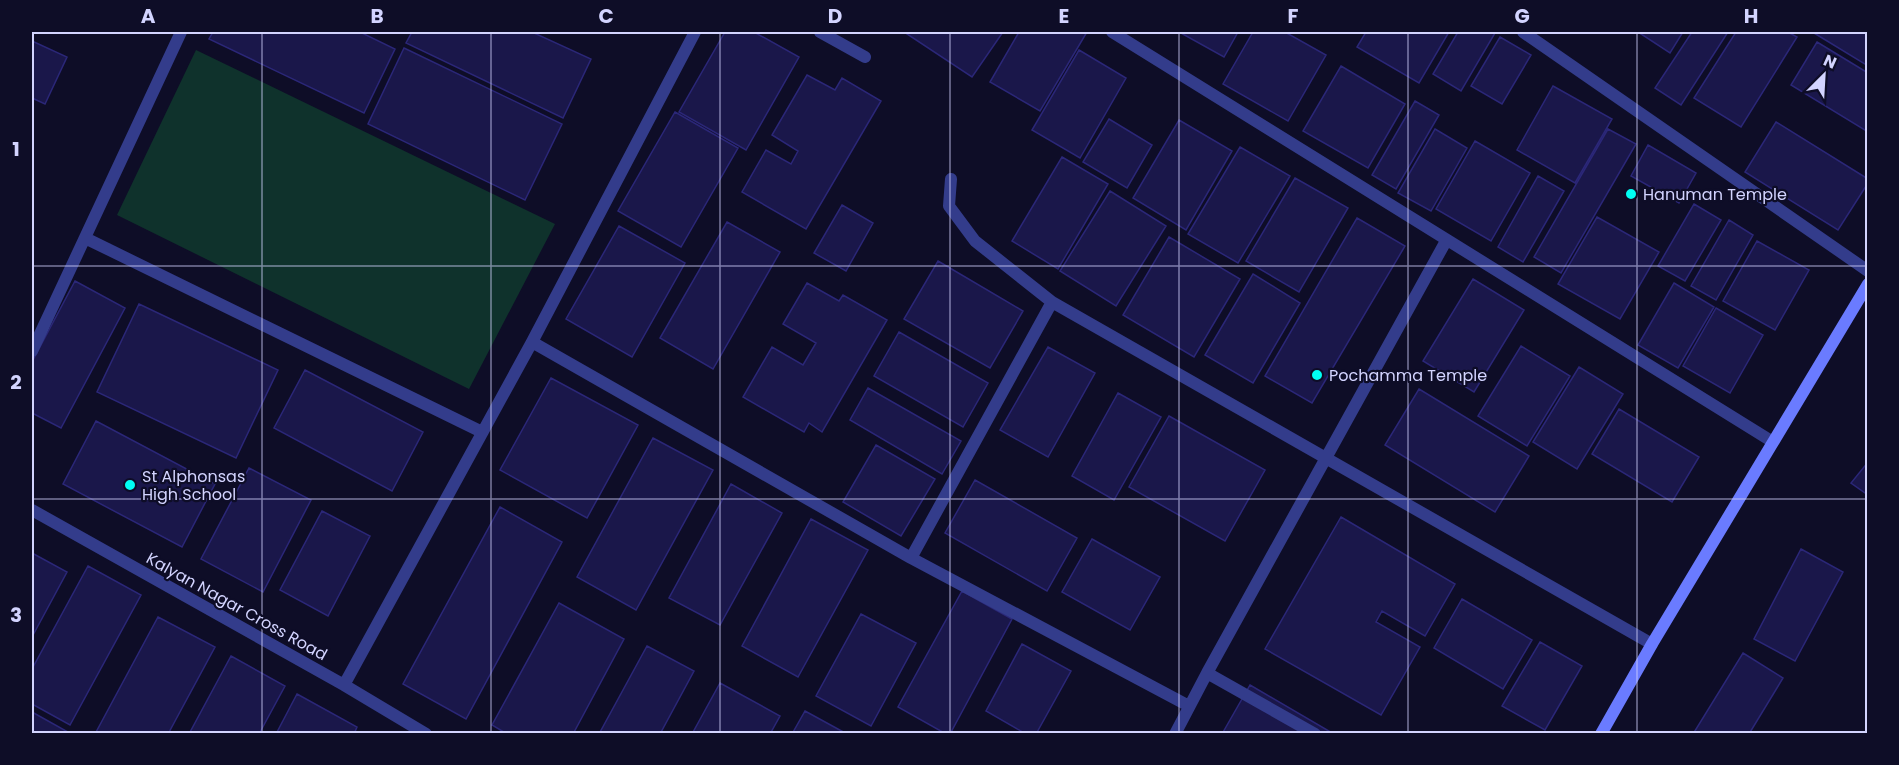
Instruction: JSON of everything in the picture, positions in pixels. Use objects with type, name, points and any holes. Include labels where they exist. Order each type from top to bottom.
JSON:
[{"type":"main road","points":[[1601,734],[1652,644],[1868,284]]},
{"type":"street","points":[[32,351],[182,32]]},
{"type":"street","points":[[344,685],[532,342],[695,32]]},
{"type":"street","points":[[820,32],[866,57]]},
{"type":"street","points":[[1112,32],[1773,442]]},
{"type":"street","points":[[1523,32],[1868,271]]},
{"type":"street","points":[[951,179],[949,206],[975,241],[1052,302],[1652,644]]},
{"type":"street","points":[[85,238],[482,432]]},
{"type":"street","points":[[1175,734],[1446,241]]},
{"type":"street","points":[[911,558],[1052,302]]},
{"type":"street","points":[[532,342],[911,558],[1189,706]]},
{"type":"street","name":"Kalyan Nagar Cross Road","points":[[32,510],[344,685],[426,734]]},
{"type":"street","points":[[1207,673],[1315,734]]},
{"type":"green space","points":[[196,50],[555,224],[469,389],[117,215]]},
{"type":"building","points":[[213,32],[360,32],[395,49],[364,113],[209,39]]},
{"type":"building","points":[[412,32],[532,32],[591,59],[563,118],[406,43]]},
{"type":"building","points":[[725,32],[754,32],[799,57],[746,150],[679,112]]},
{"type":"building","points":[[904,32],[1003,32],[972,77]]},
{"type":"building","points":[[1019,32],[1087,32],[1040,111],[990,82]]},
{"type":"building","points":[[1179,32],[1238,32],[1224,57]]},
{"type":"building","points":[[1253,32],[1285,32],[1326,55],[1288,121],[1223,84]]},
{"type":"building","points":[[1366,32],[1449,32],[1419,83],[1357,47]]},
{"type":"building","points":[[1458,32],[1495,33],[1461,91],[1433,74]]},
{"type":"building","points":[[1638,32],[1683,32],[1670,53]]},
{"type":"building","points":[[1692,32],[1728,32],[1681,105],[1655,88]]},
{"type":"building","points":[[1736,32],[1788,32],[1797,37],[1741,127],[1694,98]]},
{"type":"building","points":[[1868,32],[1868,66],[1814,33]]},
{"type":"building","points":[[1500,37],[1531,55],[1502,104],[1471,86]]},
{"type":"building","points":[[32,41],[67,57],[45,104],[32,98]]},
{"type":"building","points":[[1817,42],[1868,73],[1868,132],[1791,85]]},
{"type":"building","points":[[404,48],[562,124],[525,200],[368,124]]},
{"type":"building","points":[[1079,50],[1126,78],[1080,158],[1032,130]]},
{"type":"building","points":[[1341,66],[1405,104],[1368,168],[1303,131]]},
{"type":"building","points":[[807,75],[835,90],[842,78],[881,101],[806,229],[742,192],[766,150],[791,164],[798,151],[772,135]]},
{"type":"building","points":[[1553,86],[1612,119],[1575,183],[1517,150]]},
{"type":"building","points":[[1415,101],[1439,115],[1396,189],[1372,175]]},
{"type":"building","points":[[675,112],[738,148],[681,247],[618,211]]},
{"type":"building","points":[[1109,119],[1152,145],[1127,188],[1083,162]]},
{"type":"building","points":[[1179,120],[1232,151],[1186,230],[1133,198]]},
{"type":"building","points":[[1776,122],[1868,179],[1868,183],[1838,230],[1745,172]]},
{"type":"building","points":[[1435,129],[1467,148],[1431,211],[1398,193]]},
{"type":"building","points":[[1608,129],[1636,144],[1561,273],[1534,257]]},
{"type":"building","points":[[1475,141],[1530,173],[1491,241],[1436,209]]},
{"type":"building","points":[[1648,145],[1696,173],[1679,203],[1631,176]]},
{"type":"building","points":[[1240,147],[1290,176],[1238,263],[1188,234]]},
{"type":"building","points":[[1062,157],[1108,184],[1058,269],[1012,241]]},
{"type":"building","points":[[1538,176],[1564,191],[1523,262],[1498,247]]},
{"type":"building","points":[[1295,178],[1348,208],[1299,292],[1246,261]]},
{"type":"building","points":[[1110,191],[1166,226],[1116,306],[1060,271]]},
{"type":"building","points":[[1694,204],[1721,220],[1685,281],[1658,266]]},
{"type":"building","points":[[842,205],[873,223],[846,271],[814,253]]},
{"type":"building","points":[[1597,217],[1659,252],[1620,319],[1558,284]]},
{"type":"building","points":[[1357,218],[1405,246],[1312,403],[1265,376]]},
{"type":"building","points":[[1729,220],[1753,235],[1716,300],[1691,286]]},
{"type":"building","points":[[727,222],[780,252],[713,369],[660,338]]},
{"type":"building","points":[[619,226],[685,263],[632,357],[566,319]]},
{"type":"building","points":[[1169,237],[1240,279],[1194,357],[1123,315]]},
{"type":"building","points":[[1757,241],[1809,270],[1775,330],[1723,301]]},
{"type":"building","points":[[938,261],[1023,311],[990,368],[904,319]]},
{"type":"building","points":[[1253,274],[1300,303],[1253,383],[1205,355]]},
{"type":"building","points":[[1473,279],[1524,310],[1474,392],[1423,361]]},
{"type":"building","points":[[75,281],[125,308],[61,428],[32,413],[32,362]]},
{"type":"building","points":[[807,283],[839,301],[843,295],[887,320],[822,432],[809,423],[804,432],[743,397],[772,347],[803,365],[816,343],[783,324]]},
{"type":"building","points":[[1674,283],[1714,307],[1678,368],[1638,345]]},
{"type":"building","points":[[139,304],[278,370],[236,458],[97,392]]},
{"type":"building","points":[[1716,308],[1763,335],[1730,393],[1683,366]]},
{"type":"building","points":[[899,332],[988,383],[963,427],[874,376]]},
{"type":"building","points":[[1521,346],[1570,376],[1527,446],[1478,416]]},
{"type":"building","points":[[1048,347],[1095,373],[1048,457],[1000,430]]},
{"type":"building","points":[[1579,367],[1623,394],[1577,469],[1533,442]]},
{"type":"building","points":[[305,370],[423,432],[392,491],[274,428]]},
{"type":"building","points":[[551,378],[638,425],[587,518],[500,470]]},
{"type":"building","points":[[868,388],[961,441],[942,474],[850,420]]},
{"type":"building","points":[[1419,389],[1529,456],[1495,512],[1385,445]]},
{"type":"building","points":[[1118,393],[1161,417],[1114,500],[1072,476]]},
{"type":"building","points":[[1619,409],[1699,457],[1672,502],[1592,454]]},
{"type":"building","points":[[1169,416],[1265,470],[1225,541],[1129,487]]},
{"type":"building","points":[[96,421],[215,484],[182,547],[63,484]]},
{"type":"building","points":[[653,438],[713,470],[636,610],[577,577]]},
{"type":"building","points":[[876,445],[935,479],[901,536],[843,502]]},
{"type":"building","points":[[1868,462],[1868,495],[1851,483]]},
{"type":"building","points":[[249,468],[311,500],[263,592],[201,559]]},
{"type":"building","points":[[975,480],[1077,538],[1047,591],[945,533]]},
{"type":"building","points":[[731,484],[782,513],[720,625],[669,598]]},
{"type":"building","points":[[500,507],[562,542],[466,719],[403,684]]},
{"type":"building","points":[[322,511],[370,536],[328,616],[280,590]]},
{"type":"building","points":[[1341,517],[1455,584],[1425,636],[1382,611],[1376,622],[1420,647],[1381,715],[1265,649]]},
{"type":"building","points":[[811,519],[868,550],[798,677],[742,646]]},
{"type":"building","points":[[1092,539],[1160,577],[1130,630],[1062,592]]},
{"type":"building","points":[[1801,549],[1843,572],[1795,661],[1754,639]]},
{"type":"building","points":[[32,553],[67,572],[32,637]]},
{"type":"building","points":[[88,566],[141,595],[70,725],[32,704],[32,669]]},
{"type":"building","points":[[962,591],[1012,619],[950,734],[946,734],[898,707]]},
{"type":"building","points":[[1462,599],[1532,640],[1503,689],[1434,648]]},
{"type":"building","points":[[559,603],[624,639],[573,734],[507,734],[492,725]]},
{"type":"building","points":[[861,614],[916,643],[871,726],[816,696]]},
{"type":"building","points":[[158,617],[215,647],[168,734],[95,734]]},
{"type":"building","points":[[1540,642],[1582,666],[1545,730],[1502,706]]},
{"type":"building","points":[[1022,644],[1071,671],[1036,734],[1026,734],[986,711]]},
{"type":"building","points":[[647,646],[694,671],[660,734],[599,734]]},
{"type":"building","points":[[1743,653],[1783,678],[1749,734],[1693,734]]},
{"type":"building","points":[[231,656],[285,686],[259,734],[189,734]]},
{"type":"building","points":[[720,683],[780,716],[770,734],[692,734]]},
{"type":"building","points":[[1250,685],[1334,734],[1222,734]]},
{"type":"building","points":[[297,694],[357,727],[354,734],[276,734]]},
{"type":"building","points":[[805,711],[847,734],[792,734]]},
{"type":"building","points":[[32,712],[68,732],[67,734],[32,734]]},
{"type":"place","name":"Hanuman Temple","points":[[1631,194]]},
{"type":"place","name":"Pochamma Temple","points":[[1317,375]]},
{"type":"place","name":"St Alphonsas High School","points":[[130,485]]}]
